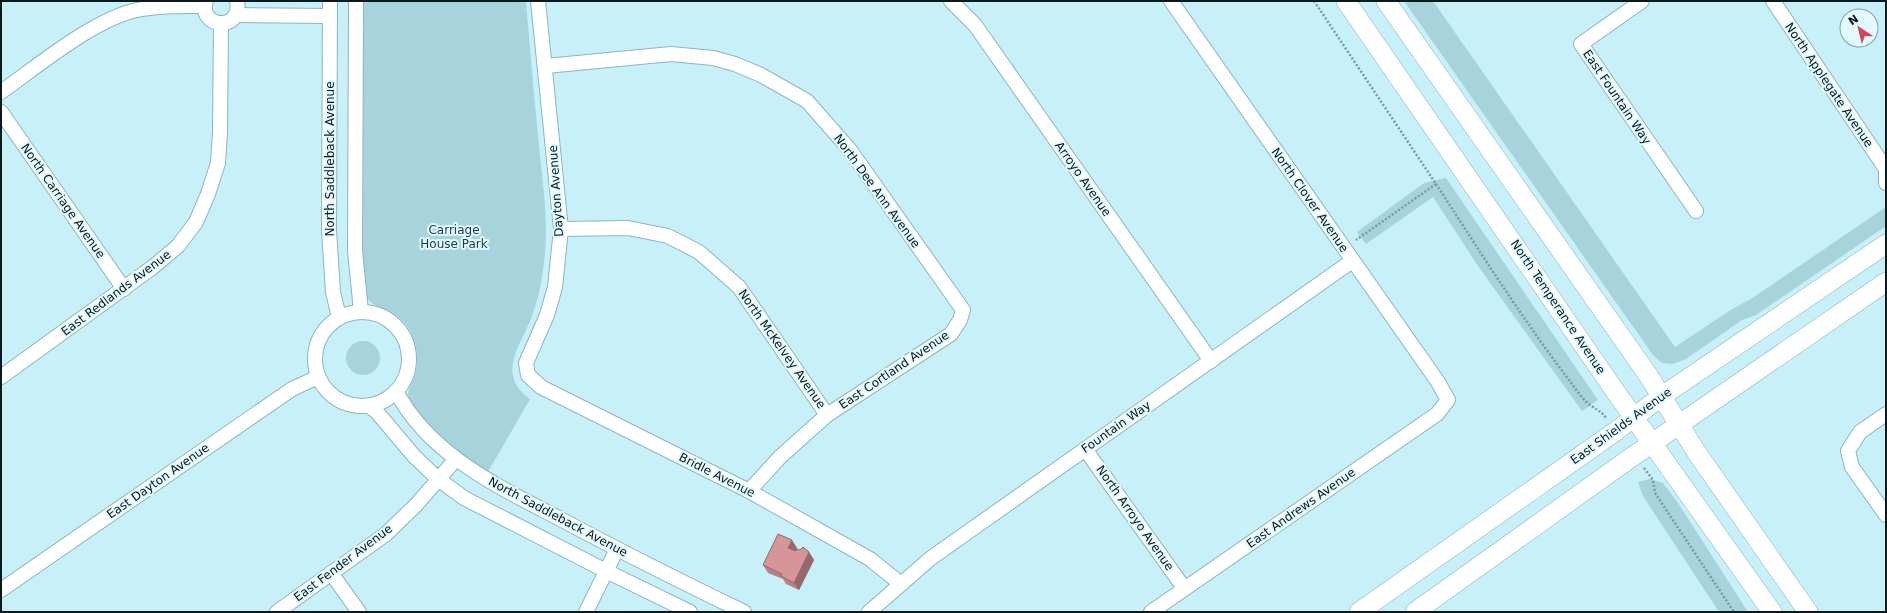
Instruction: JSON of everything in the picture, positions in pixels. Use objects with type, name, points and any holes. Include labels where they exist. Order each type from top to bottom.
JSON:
[{"type":"main road","name":"North Temperance Avenue","points":[[1346,1],[1652,444],[1772,612]]},
{"type":"main road","points":[[1386,1],[1662,396],[1697,453],[1808,612]]},
{"type":"main road","name":"East Shields Avenue","points":[[1359,612],[1662,396],[1886,244]]},
{"type":"main road","points":[[1415,612],[1679,424],[1886,282]]},
{"type":"street","points":[[1,92],[87,32],[112,19],[137,10],[206,4],[209,18],[214,22],[220,23],[230,21],[235,15],[238,7],[237,1]]},
{"type":"street","name":"North Saddleback Avenue","points":[[330,1],[329,230],[333,292],[339,317]]},
{"type":"street","points":[[356,1],[355,252],[360,311]]},
{"type":"street","name":"Dayton Avenue","points":[[528,375],[526,364],[547,315],[555,287],[561,229],[546,66],[538,1]]},
{"type":"street","name":"Arroyo Avenue","points":[[951,1],[975,24],[1211,361]]},
{"type":"street","name":"North Clover Avenue","points":[[1171,1],[1343,249],[1438,382],[1448,400]]},
{"type":"street","name":"East Fountain Way","points":[[1642,1],[1580,44],[1696,211]]},
{"type":"street","name":"North Applegate Avenue","points":[[1773,1],[1886,169],[1886,183]]},
{"type":"street","points":[[235,15],[330,16]]},
{"type":"street","name":"East Redlands Avenue","points":[[1,377],[154,268],[178,246],[196,222],[208,194],[218,163],[220,132],[220,23]]},
{"type":"street","name":"North Dee Ann Avenue","points":[[546,66],[671,54],[714,58],[735,64],[761,75],[807,101],[850,150],[963,310]]},
{"type":"street","name":"North Carriage Avenue","points":[[1,112],[124,289]]},
{"type":"street","name":"North McKelvey Avenue","points":[[561,229],[628,228],[668,236],[699,252],[739,287],[827,414]]},
{"type":"street","name":"Fountain Way","points":[[869,612],[882,606],[901,584],[931,558],[1352,261]]},
{"type":"street","name":"East Cortland Avenue","points":[[749,491],[780,457],[827,414],[951,334],[960,320],[963,310]]},
{"type":"street","points":[[360,311],[377,313],[391,321],[402,333],[408,349],[409,365],[404,381],[396,391],[381,402],[369,406],[355,406],[342,402],[330,395],[318,377],[314,356],[318,340],[326,327],[339,317],[349,312],[360,311]]},
{"type":"street","name":"Bridle Avenue","points":[[528,375],[541,387],[749,491],[870,559],[901,584]]},
{"type":"street","name":"East Dayton Avenue","points":[[1,590],[292,389],[318,377]]},
{"type":"street","name":"North Saddleback Avenue","points":[[396,391],[420,425],[456,459],[502,488],[617,550],[744,612]]},
{"type":"street","name":"East Andrews Avenue","points":[[1151,612],[1437,414],[1448,400]]},
{"type":"street","name":"North Saddleback Avenue","points":[[369,406],[376,411],[409,451],[438,479],[464,498],[606,571],[690,612]]},
{"type":"street","points":[[1886,414],[1860,432],[1848,450],[1852,467],[1886,515]]},
{"type":"street","name":"North Arroyo Avenue","points":[[1086,449],[1184,588]]},
{"type":"street","name":"East Fender Avenue","points":[[277,612],[386,534],[416,505],[456,459]]},
{"type":"street","points":[[586,612],[617,550]]},
{"type":"street","points":[[331,573],[359,612]]},
{"type":"path","points":[[1314,1],[1515,305],[1584,400],[1593,407],[1601,410]]},
{"type":"path","points":[[1343,249],[1436,184]]},
{"type":"path","points":[[1653,480],[1656,494],[1734,612]]},
{"type":"green space","name":"Carriage House Park","points":[[363,1],[526,1],[545,204],[546,234],[544,263],[540,290],[532,316],[517,349],[512,370],[514,380],[520,389],[530,399],[488,472],[450,444],[423,418],[410,401],[408,393],[416,372],[417,354],[410,331],[399,318],[371,302],[365,294],[362,259]]},
{"type":"green space","points":[[1404,1],[1433,1],[1675,347],[1732,309],[1751,299],[1886,207],[1886,226],[1756,315],[1742,320],[1686,359],[1673,364],[1662,363],[1653,355]]},
{"type":"green space","points":[[1446,178],[1598,400],[1582,411],[1478,266],[1433,197],[1366,244],[1357,232],[1424,183]]},
{"type":"green space","points":[[360,341],[366,341],[370,342],[377,348],[380,358],[379,365],[373,372],[366,375],[360,375],[356,374],[349,368],[346,361],[346,355],[347,351],[353,344]]},
{"type":"green space","points":[[1650,479],[1663,483],[1678,503],[1748,612],[1719,612],[1643,496],[1638,482]]},
{"type":"building","points":[[778,534],[792,540],[788,548],[796,551],[797,549],[800,550],[803,547],[809,552],[794,583],[781,576],[782,574],[763,565]]}]
